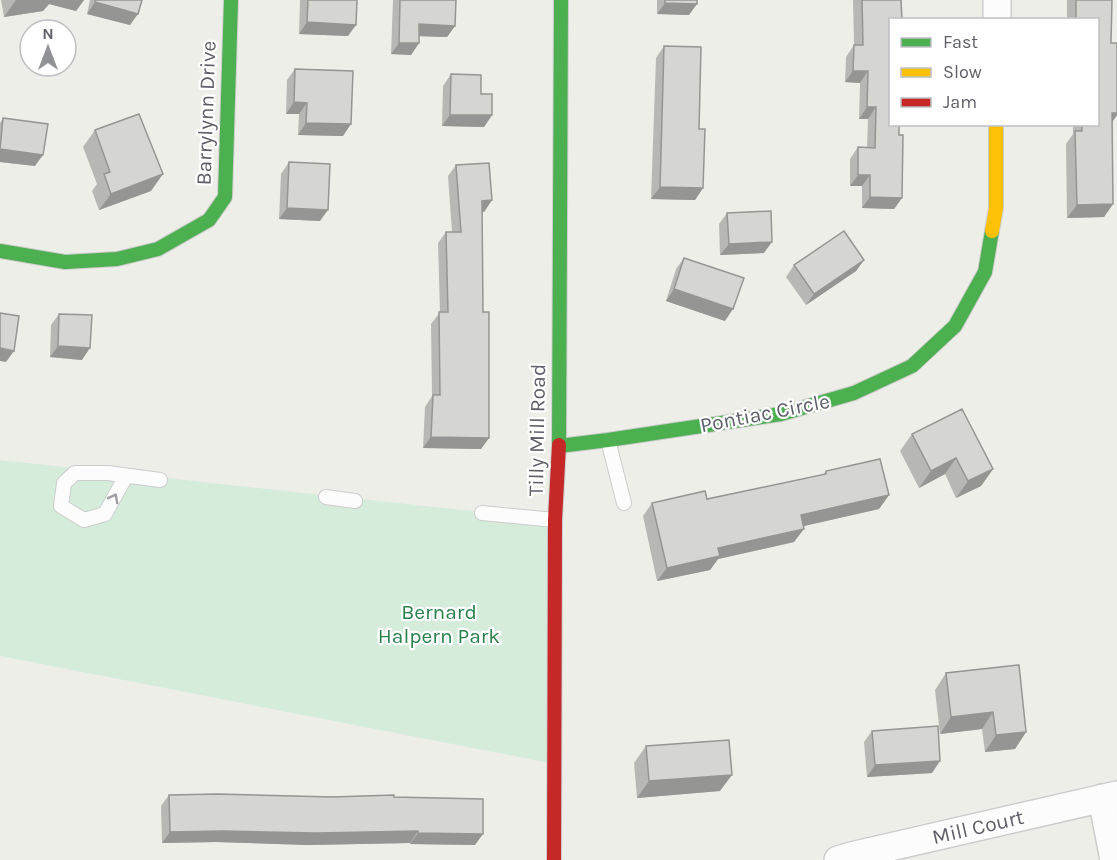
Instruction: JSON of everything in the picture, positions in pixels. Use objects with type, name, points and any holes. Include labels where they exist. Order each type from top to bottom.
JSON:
[{"type":"street","name":"Barrylynn Drive","points":[[0,251],[65,262],[117,259],[158,249],[209,220],[225,197],[231,0]]},
{"type":"street","name":"Tilly Mill Road","points":[[554,860],[561,0]]},
{"type":"street","points":[[997,0],[997,18]]},
{"type":"street","name":"Pontiac Circle","points":[[559,446],[781,414],[854,393],[912,366],[955,326],[985,272],[996,208],[996,126]]},
{"type":"street","points":[[1110,796],[1114,860]]},
{"type":"street","name":"Mill Court","points":[[838,860],[1110,796]]},
{"type":"lane","points":[[608,440],[624,503]]},
{"type":"lane","points":[[126,476],[105,514],[84,520],[61,506],[64,483],[75,473],[108,473],[160,480]]},
{"type":"lane","points":[[326,497],[356,501]]},
{"type":"lane","points":[[482,513],[555,520]]},
{"type":"green space","name":"Bernard Halpern Park","points":[[0,460],[555,520],[555,764],[0,656]]},
{"type":"building","points":[[95,0],[142,0],[138,14],[95,2]]},
{"type":"building","points":[[308,0],[357,0],[356,25],[307,22]]},
{"type":"building","points":[[400,0],[456,0],[455,26],[419,24],[419,43],[399,43]]},
{"type":"building","points":[[665,0],[697,0],[697,4],[665,3]]},
{"type":"building","points":[[862,0],[901,0],[902,18],[889,18],[889,126],[899,126],[899,135],[903,135],[902,198],[870,197],[870,175],[858,175],[858,147],[875,148],[876,107],[867,107],[868,71],[853,71],[854,45],[863,45]]},
{"type":"building","points":[[1076,0],[1112,0],[1111,43],[1117,43],[1117,113],[1112,113],[1113,204],[1077,205],[1075,131],[1082,131],[1082,126],[1099,126],[1099,18],[1076,18]]},
{"type":"building","points":[[664,46],[701,47],[699,129],[705,129],[703,188],[660,187]]},
{"type":"building","points":[[295,69],[353,71],[351,124],[306,123],[307,103],[294,102]]},
{"type":"building","points":[[451,74],[481,75],[481,94],[492,94],[492,115],[450,115]]},
{"type":"building","points":[[139,114],[163,174],[111,194],[104,174],[110,172],[95,130]]},
{"type":"building","points":[[3,118],[48,124],[43,155],[0,149]]},
{"type":"building","points":[[289,162],[330,164],[328,210],[287,208]]},
{"type":"building","points":[[489,163],[492,200],[482,201],[483,312],[489,312],[489,438],[431,437],[433,395],[440,395],[439,312],[448,312],[446,232],[461,232],[456,165]]},
{"type":"building","points":[[771,211],[772,242],[729,244],[727,213]]},
{"type":"building","points":[[844,231],[864,260],[814,294],[794,265]]},
{"type":"building","points":[[684,258],[744,278],[733,309],[674,289]]},
{"type":"building","points":[[0,313],[19,316],[14,351],[0,348]]},
{"type":"building","points":[[59,314],[92,315],[90,348],[58,346]]},
{"type":"building","points":[[962,409],[993,469],[968,481],[956,458],[931,471],[912,434]]},
{"type":"building","points":[[880,459],[889,495],[801,515],[804,529],[718,548],[720,556],[667,568],[652,503],[705,491],[707,499],[826,474],[826,471]]},
{"type":"building","points":[[1019,665],[1026,732],[996,735],[993,712],[951,717],[946,673]]},
{"type":"building","points":[[938,726],[940,761],[875,765],[872,731]]},
{"type":"building","points":[[729,740],[732,775],[649,781],[646,746]]},
{"type":"building","points":[[169,795],[332,797],[394,795],[394,797],[483,799],[483,834],[418,833],[418,831],[170,832]]},
{"type":"traffic: fast","points":[[0,251],[65,262],[117,259],[158,249],[209,220],[225,197],[231,0]]},
{"type":"traffic: fast","points":[[559,445],[561,0]]},
{"type":"traffic: fast","points":[[559,446],[781,414],[854,393],[912,366],[955,326],[985,272],[992,231]]},
{"type":"traffic: slow","points":[[992,231],[996,208],[996,126]]},
{"type":"traffic: jam","points":[[554,860],[555,520],[559,445]]}]
